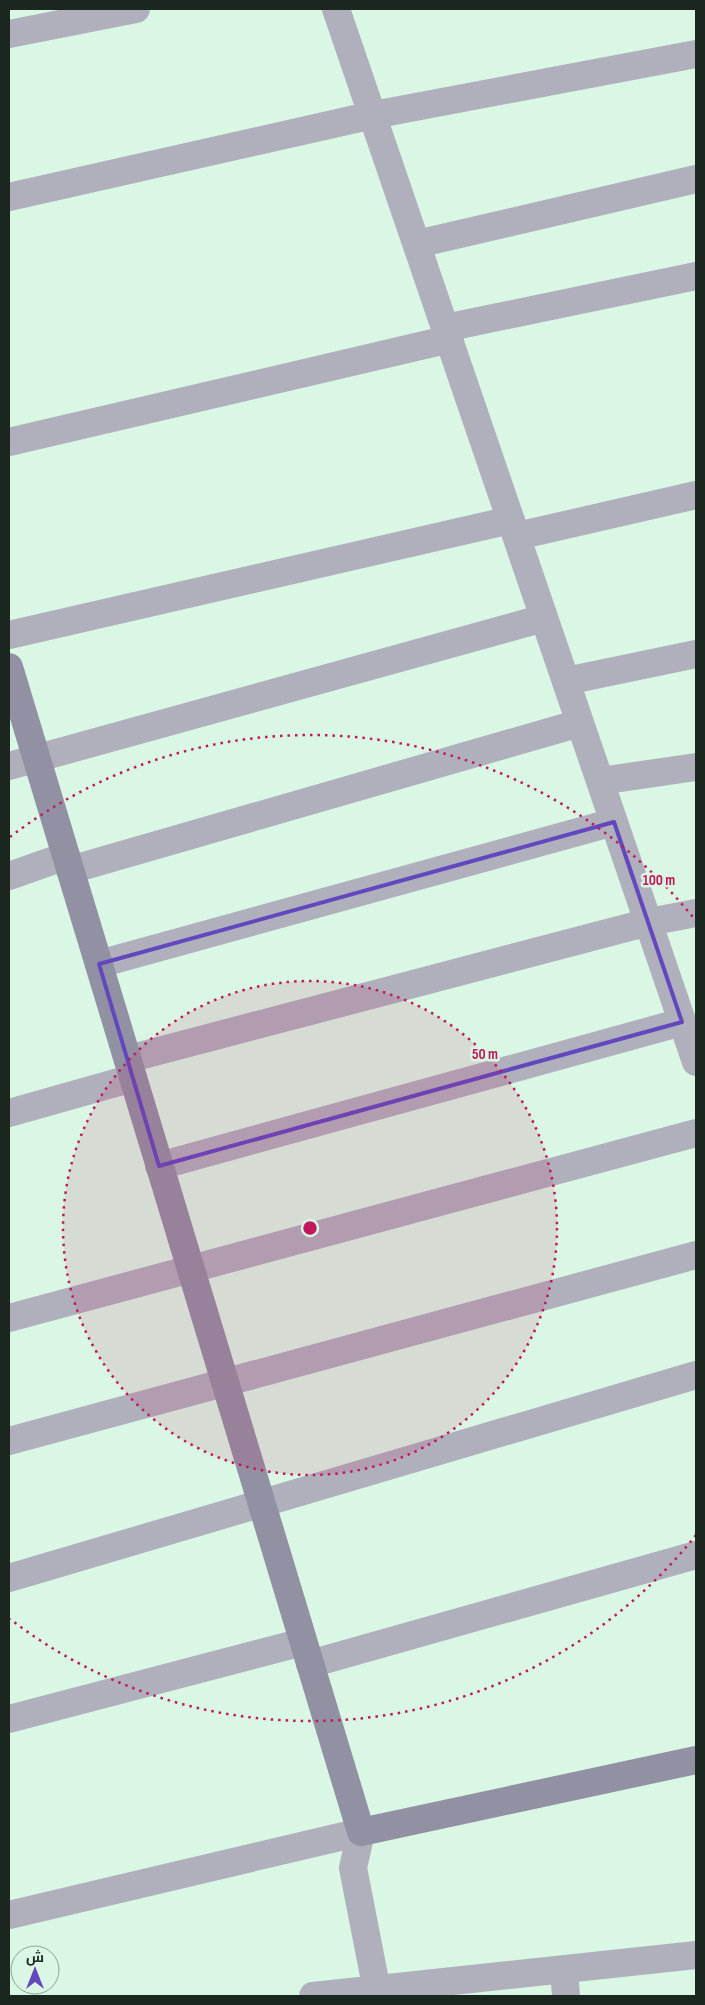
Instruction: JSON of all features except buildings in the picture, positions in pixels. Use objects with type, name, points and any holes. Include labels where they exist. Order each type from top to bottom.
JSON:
[{"type":"street","points":[[9,34],[136,9]]},
{"type":"street","points":[[336,9],[648,922],[686,1013],[696,1062]]},
{"type":"street","points":[[9,197],[373,115],[696,54]]},
{"type":"street","points":[[417,244],[696,179]]},
{"type":"street","points":[[9,442],[447,334],[696,276]]},
{"type":"street","points":[[9,635],[514,528],[696,495]]},
{"type":"street","points":[[9,766],[544,618]]},
{"type":"street","points":[[566,681],[696,654]]},
{"type":"street","points":[[9,667],[361,1832],[353,1868],[378,1993]]},
{"type":"street","points":[[9,876],[68,863],[580,723]]},
{"type":"street","points":[[600,781],[696,767]]},
{"type":"street","points":[[99,964],[614,822]]},
{"type":"street","points":[[9,1113],[130,1069],[648,922],[696,914]]},
{"type":"street","points":[[159,1166],[686,1013]]},
{"type":"street","points":[[9,1318],[696,1133]]},
{"type":"street","points":[[9,1441],[696,1255]]},
{"type":"street","points":[[9,1578],[696,1375]]},
{"type":"street","points":[[9,1719],[307,1653],[696,1555]]},
{"type":"street","points":[[9,1915],[361,1832],[696,1760]]},
{"type":"street","points":[[313,1996],[507,1986],[564,1969],[696,1955]]},
{"type":"street","points":[[564,1969],[566,1996]]},
{"type":"highlighted area","points":[[614,822],[682,1022],[159,1166],[99,964]]}]
